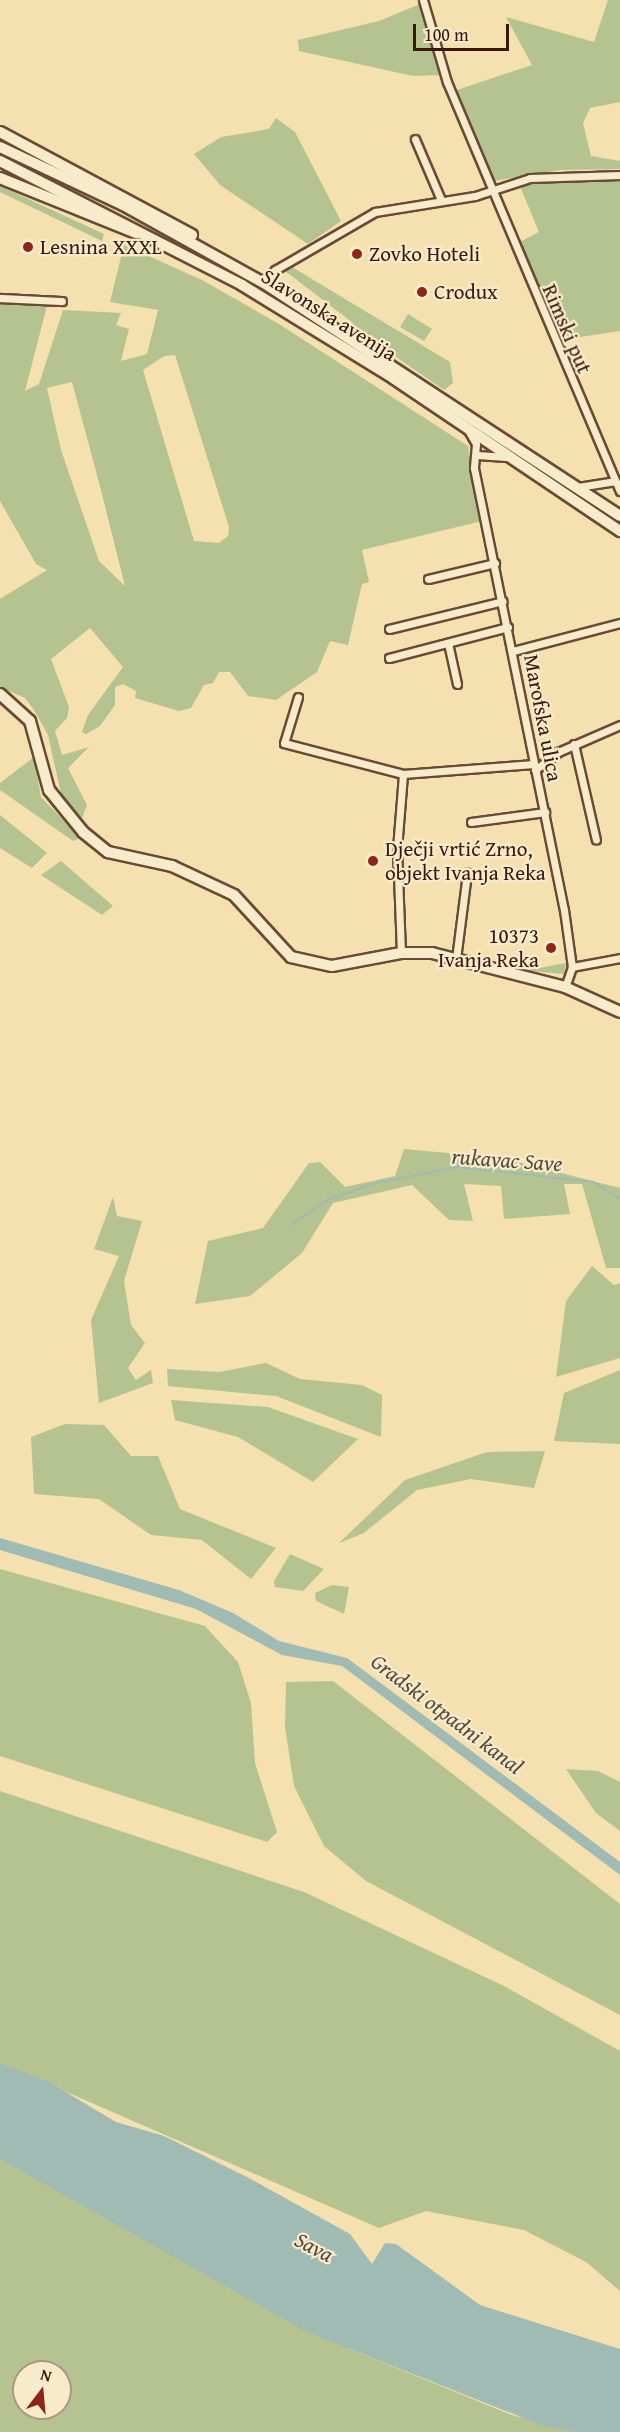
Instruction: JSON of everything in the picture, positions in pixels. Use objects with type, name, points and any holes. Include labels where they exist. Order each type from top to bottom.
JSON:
[{"type":"main road","points":[[0,132],[165,218],[221,258]]},
{"type":"main road","name":"Slavonska avenija","points":[[0,147],[221,258],[264,283],[620,516]]},
{"type":"main road","name":"Slavonska avenija","points":[[0,161],[156,238],[326,335],[620,531]]},
{"type":"main road","points":[[0,178],[89,216],[156,238]]},
{"type":"main road","points":[[0,694],[18,705],[33,727],[52,797],[101,848],[172,866],[234,896],[280,948],[304,963],[332,966],[401,953],[456,959],[565,987],[620,1012]]},
{"type":"street","name":"Rimski put","points":[[423,0],[447,82],[494,188],[620,491]]},
{"type":"street","points":[[415,139],[441,200]]},
{"type":"street","points":[[264,283],[288,262],[309,248],[375,212],[475,196],[494,188],[577,172],[620,175]]},
{"type":"street","points":[[0,298],[62,301]]},
{"type":"street","name":"Marofska ulica","points":[[467,429],[477,455],[474,468],[545,813],[572,967],[565,987]]},
{"type":"street","points":[[477,455],[489,453],[512,458]]},
{"type":"street","points":[[578,487],[615,481]]},
{"type":"street","points":[[428,579],[495,563]]},
{"type":"street","points":[[389,629],[503,601]]},
{"type":"street","points":[[513,651],[620,623]]},
{"type":"street","points":[[389,658],[508,627]]},
{"type":"street","points":[[448,643],[457,684]]},
{"type":"street","points":[[298,697],[284,743],[403,774],[535,767],[573,744],[620,724]]},
{"type":"street","points":[[573,744],[596,840]]},
{"type":"street","points":[[401,953],[397,849],[403,774]]},
{"type":"street","points":[[471,822],[545,813]]},
{"type":"street","points":[[456,959],[467,873]]},
{"type":"street","points":[[572,967],[620,958]]},
{"type":"green space","points":[[608,0],[620,0],[620,102],[590,108],[583,123],[591,156],[620,161],[620,169],[560,170],[494,181],[454,91],[532,65],[506,17],[594,42]]},
{"type":"green space","points":[[420,4],[441,75],[413,76],[299,51],[298,40],[379,21]]},
{"type":"green space","points":[[276,118],[295,132],[341,221],[308,244],[220,185],[194,154],[221,137],[269,129]]},
{"type":"green space","points":[[549,178],[620,178],[620,331],[560,340],[518,243],[539,232],[519,184]]},
{"type":"green space","points":[[0,186],[104,234],[102,241],[0,192]]},
{"type":"green space","points":[[124,245],[202,280],[279,324],[468,446],[482,521],[362,550],[369,582],[362,584],[348,645],[330,641],[317,672],[276,700],[248,696],[230,672],[219,672],[213,683],[204,685],[191,708],[179,711],[135,698],[136,691],[123,684],[115,687],[115,705],[100,726],[86,734],[82,732],[88,715],[123,667],[90,628],[51,659],[69,707],[67,718],[55,731],[62,755],[89,747],[68,768],[87,805],[82,818],[62,798],[48,735],[34,710],[25,698],[0,687],[0,599],[47,570],[36,564],[0,501],[0,303],[47,306],[25,391],[39,384],[63,310],[121,313],[116,325],[129,329],[121,361],[147,354],[158,310],[110,302]],"holes":[[[175,355],[229,527],[228,536],[219,543],[194,541],[143,370],[164,356]],[[72,382],[101,490],[125,586],[99,561],[61,450],[47,388]]]},
{"type":"green space","points":[[292,267],[450,362],[453,383],[444,390],[351,326],[353,323],[285,271]]},
{"type":"green space","points":[[408,314],[432,329],[424,341],[400,327]]},
{"type":"green space","points":[[34,757],[41,797],[80,838],[73,841],[0,790],[0,783]]},
{"type":"green space","points":[[0,815],[47,853],[32,868],[0,848]]},
{"type":"green space","points":[[61,861],[113,906],[102,915],[41,875]]},
{"type":"green space","points":[[534,958],[539,968],[566,963],[564,974],[530,971]]},
{"type":"green space","points":[[404,1149],[502,1158],[620,1188],[620,1268],[606,1268],[582,1184],[564,1184],[570,1214],[504,1219],[501,1186],[464,1184],[473,1221],[449,1220],[412,1185],[333,1203],[302,1253],[250,1296],[195,1304],[208,1241],[263,1228],[309,1163],[320,1162],[345,1187],[395,1176]]},
{"type":"green space","points":[[113,1197],[117,1216],[142,1221],[124,1281],[131,1325],[145,1343],[128,1368],[136,1380],[151,1370],[153,1383],[99,1403],[91,1320],[119,1256],[94,1249]]},
{"type":"green space","points":[[592,1266],[614,1285],[620,1283],[620,1358],[556,1377],[566,1301]]},
{"type":"green space","points":[[266,1363],[300,1379],[362,1385],[382,1395],[381,1437],[276,1396],[168,1386],[167,1369],[219,1372]]},
{"type":"green space","points":[[620,1370],[620,1444],[554,1441],[564,1393]]},
{"type":"green space","points":[[171,1400],[268,1407],[358,1439],[313,1482],[238,1437],[175,1420]]},
{"type":"green space","points":[[65,1424],[104,1425],[131,1456],[158,1456],[180,1509],[276,1548],[251,1579],[202,1540],[151,1535],[99,1499],[34,1494],[31,1437]]},
{"type":"green space","points":[[545,1451],[534,1488],[471,1479],[417,1490],[364,1533],[339,1543],[405,1480],[487,1452]]},
{"type":"green space","points":[[290,1554],[324,1569],[303,1591],[275,1587],[274,1581]]},
{"type":"green space","points":[[0,1569],[205,1626],[238,1662],[251,1703],[255,1763],[277,1832],[267,1842],[0,1756]]},
{"type":"green space","points":[[332,1585],[349,1587],[344,1614],[316,1601],[315,1593]]},
{"type":"green space","points":[[333,1681],[620,1904],[620,2015],[366,1881],[324,1846],[294,1786],[285,1727],[286,1682]]},
{"type":"green space","points":[[566,1769],[598,1771],[620,1782],[620,1831],[596,1813]]},
{"type":"green space","points":[[0,1791],[304,1892],[504,1986],[620,2051],[620,2291],[586,2262],[524,2230],[426,2211],[379,2228],[0,2063]]},
{"type":"green space","points":[[0,2159],[350,2349],[512,2415],[574,2432],[0,2432]]},
{"type":"water","points":[[0,1538],[179,1590],[233,1613],[279,1641],[347,1658],[620,1862],[620,1875],[342,1666],[282,1655],[196,1609],[0,1550]]},
{"type":"water","name":"Sava","points":[[0,2063],[49,2082],[116,2122],[164,2136],[251,2179],[350,2234],[372,2264],[385,2243],[396,2244],[480,2305],[620,2349],[620,2432],[574,2432],[541,2425],[305,2331],[0,2159]]},
{"type":"waterway","name":"rukavac Save","points":[[291,1225],[327,1200],[372,1184],[457,1167],[593,1182],[620,1199]]},
{"type":"place","name":"Lesnina XXXL","points":[[28,247]]},
{"type":"place","name":"Zovko Hoteli","points":[[357,254]]},
{"type":"place","name":"Crodux","points":[[422,292]]},
{"type":"place","name":"Dječji vrtić Zrno, objekt Ivanja Reka","points":[[373,861]]},
{"type":"place","name":"10373 Ivanja Reka","points":[[551,948]]},
{"type":"water label","name":"Gradski otpadni kanal","points":[[447,1714]]}]
